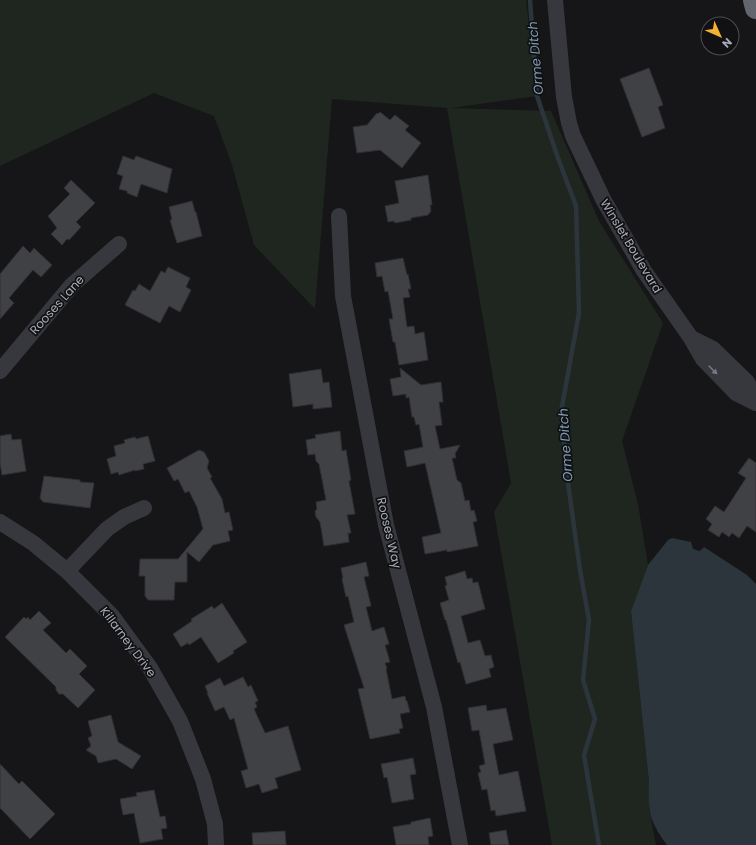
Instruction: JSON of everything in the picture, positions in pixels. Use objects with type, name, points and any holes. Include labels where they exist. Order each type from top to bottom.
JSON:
[{"type":"highway","points":[[754,0],[756,8]]},
{"type":"street","name":"Winslet Boulevard","points":[[555,0],[568,123],[603,199],[629,247],[659,294],[691,338],[703,359],[736,392],[756,403]]},
{"type":"street","name":"Rooses Way","points":[[340,216],[343,296],[386,525],[434,707],[460,845]]},
{"type":"street","name":"Rooses Lane","points":[[0,370],[72,286],[119,244]]},
{"type":"street","name":"Winslet Boulevard","points":[[691,338],[713,349],[747,382],[756,400]]},
{"type":"street","points":[[68,571],[107,530],[124,517],[144,508]]},
{"type":"street","name":"Killarney Drive","points":[[0,522],[33,543],[68,571],[112,616],[146,662],[180,721],[203,778],[214,824],[216,845]]},
{"type":"shaded area","points":[[0,0],[526,0],[537,96],[451,108],[551,111],[599,221],[663,323],[622,441],[638,504],[648,565],[631,611],[649,782],[649,808],[656,845],[552,845],[494,512],[511,483],[447,108],[332,99],[315,309],[254,245],[232,165],[214,116],[154,93],[0,166]]},
{"type":"shaded area","points":[[672,538],[691,542],[693,549],[700,551],[704,547],[747,575],[756,584],[756,845],[667,845],[656,829],[651,816],[649,782],[631,611],[648,565],[668,540]]},
{"type":"building","points":[[649,68],[663,105],[658,107],[665,128],[642,137],[620,79]]},
{"type":"building","points":[[380,112],[390,120],[395,115],[409,126],[405,130],[421,143],[402,168],[380,150],[357,153],[353,127],[367,125],[377,113],[378,114]]},
{"type":"building","points":[[123,156],[134,160],[136,156],[172,169],[167,193],[141,184],[137,197],[127,193],[127,191],[119,189],[123,176],[117,174]]},
{"type":"building","points":[[428,175],[432,205],[430,205],[431,211],[428,215],[395,223],[394,221],[388,222],[385,206],[399,203],[395,181]]},
{"type":"building","points":[[71,180],[95,203],[76,222],[81,227],[62,245],[51,234],[57,228],[48,216],[70,194],[64,188]]},
{"type":"building","points":[[192,201],[202,236],[177,243],[170,220],[172,220],[169,207]]},
{"type":"building","points":[[23,246],[30,253],[34,248],[52,265],[41,277],[33,270],[9,298],[14,303],[0,319],[0,274]]},
{"type":"building","points":[[403,258],[411,289],[408,289],[410,297],[403,298],[407,327],[414,326],[415,334],[424,332],[428,360],[399,365],[389,319],[393,319],[388,291],[385,292],[382,276],[377,277],[375,263]]},
{"type":"building","points":[[168,267],[190,278],[186,287],[191,290],[180,312],[169,306],[160,323],[125,305],[133,290],[135,291],[139,284],[150,291],[161,271],[165,273]]},
{"type":"building","points":[[400,368],[421,385],[441,382],[443,402],[439,402],[442,425],[435,426],[440,449],[460,445],[455,454],[456,458],[452,458],[457,480],[461,483],[465,501],[469,500],[471,511],[474,510],[477,521],[473,522],[478,546],[447,552],[447,550],[425,554],[422,537],[441,533],[425,463],[407,467],[404,451],[423,447],[419,424],[416,425],[414,417],[412,417],[409,397],[406,398],[406,394],[393,396],[390,379],[401,377]]},
{"type":"building","points":[[321,369],[323,383],[329,382],[332,407],[313,409],[313,404],[293,407],[289,374]]},
{"type":"building","points":[[340,431],[342,451],[346,450],[351,480],[349,481],[355,514],[347,515],[351,533],[348,533],[349,542],[324,546],[320,522],[316,517],[315,511],[317,509],[316,502],[326,500],[319,464],[316,461],[315,454],[308,455],[306,440],[316,438],[315,435]]},
{"type":"building","points":[[11,434],[12,440],[21,439],[26,471],[2,475],[0,463],[0,436]]},
{"type":"building","points":[[148,436],[155,461],[143,464],[144,469],[119,475],[118,472],[111,474],[107,459],[116,456],[114,446],[125,443],[124,440]]},
{"type":"building","points":[[199,450],[204,452],[209,461],[207,468],[212,477],[210,478],[222,499],[225,513],[229,512],[233,530],[228,531],[230,541],[213,545],[199,562],[187,552],[187,582],[175,582],[174,600],[148,600],[145,596],[145,576],[139,576],[140,559],[178,559],[203,529],[197,507],[189,491],[185,493],[178,479],[174,481],[167,468]]},
{"type":"building","points":[[749,458],[756,463],[756,532],[747,526],[739,538],[732,533],[729,537],[722,532],[719,537],[708,530],[712,524],[706,519],[715,506],[724,512],[746,478],[738,473]]},
{"type":"building","points":[[44,476],[94,483],[90,508],[43,502],[40,498]]},
{"type":"building","points":[[366,562],[369,576],[364,577],[371,606],[366,607],[372,631],[384,627],[389,644],[385,645],[390,662],[385,663],[392,699],[405,696],[410,712],[400,714],[403,728],[399,729],[400,733],[370,739],[358,689],[364,688],[344,625],[354,622],[348,596],[346,597],[341,568]]},
{"type":"building","points":[[465,571],[467,579],[472,578],[473,583],[478,582],[485,609],[461,616],[468,643],[480,640],[485,656],[491,655],[494,667],[489,669],[491,677],[466,684],[440,603],[449,600],[445,586],[447,585],[445,577]]},
{"type":"building","points":[[222,603],[247,642],[233,651],[234,653],[218,663],[201,637],[189,645],[188,643],[181,647],[173,634],[192,621],[191,619],[212,606],[214,609]]},
{"type":"building","points":[[39,611],[51,623],[43,630],[66,653],[70,649],[87,666],[79,674],[95,690],[78,708],[63,694],[59,694],[56,687],[5,637],[24,617],[26,619],[28,617],[30,620]]},
{"type":"building","points":[[243,677],[248,687],[251,685],[258,701],[255,702],[257,707],[254,709],[265,733],[288,726],[301,770],[275,778],[278,788],[262,793],[259,784],[246,788],[241,771],[248,769],[234,718],[230,720],[224,707],[215,711],[205,686],[220,678],[224,686]]},
{"type":"building","points":[[486,705],[487,711],[506,708],[513,740],[493,744],[499,775],[518,771],[526,811],[496,816],[495,810],[491,811],[487,789],[482,790],[478,773],[481,772],[479,766],[485,764],[479,730],[472,731],[468,708]]},
{"type":"building","points":[[111,715],[118,742],[141,756],[132,769],[116,759],[98,763],[96,756],[86,750],[91,746],[88,738],[92,736],[88,721]]},
{"type":"building","points":[[413,758],[416,774],[410,775],[414,799],[392,803],[387,777],[384,778],[381,764]]},
{"type":"building","points":[[0,764],[19,784],[22,781],[55,814],[30,839],[0,808]]},
{"type":"building","points":[[154,790],[160,817],[165,816],[167,828],[161,829],[163,839],[140,843],[134,813],[123,815],[120,799],[137,796],[136,793]]},
{"type":"building","points":[[430,818],[433,836],[428,837],[429,845],[396,845],[393,827],[411,824],[411,822]]},
{"type":"building","points":[[506,830],[509,845],[491,845],[489,833]]},
{"type":"building","points":[[285,831],[286,845],[253,845],[252,833]]},
{"type":"waterway","name":"Orme Ditch","points":[[530,0],[537,96],[576,206],[579,313],[561,412],[568,483],[580,570],[589,620],[583,680],[595,719],[584,755],[599,845]]}]
